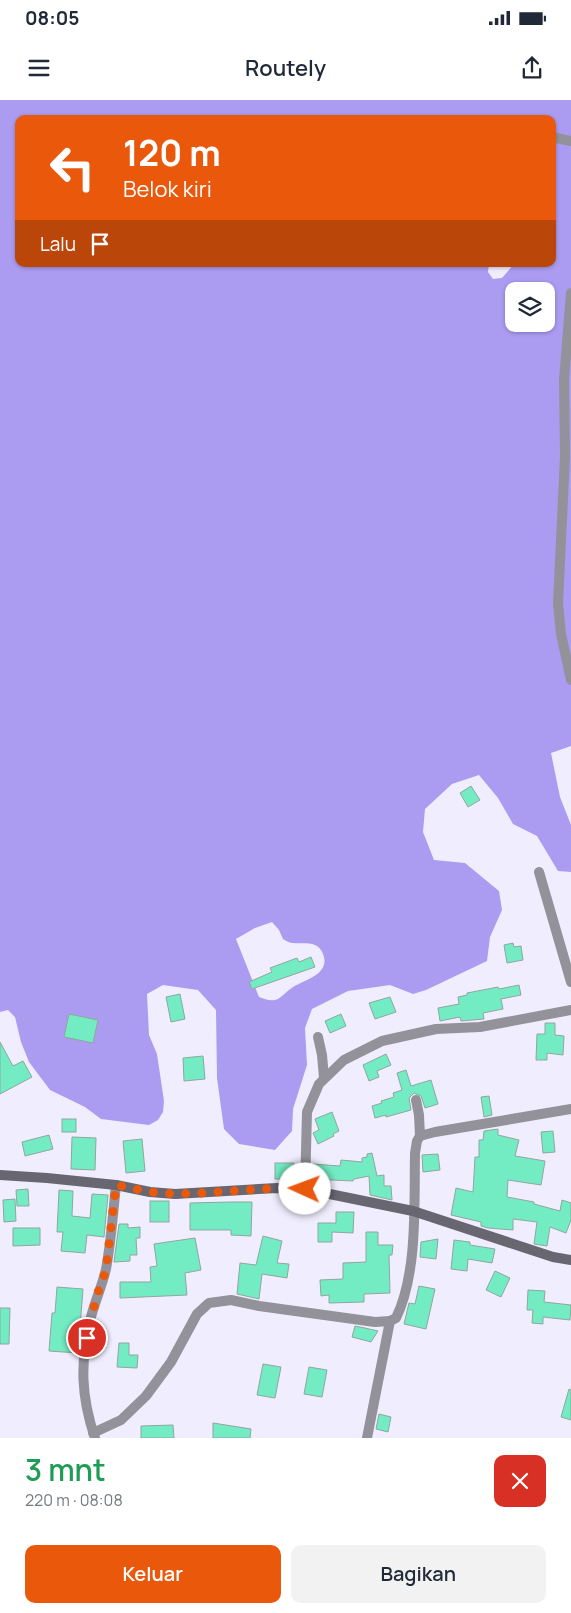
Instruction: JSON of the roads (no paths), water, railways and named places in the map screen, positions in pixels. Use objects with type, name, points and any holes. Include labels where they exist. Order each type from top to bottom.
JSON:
[{"type":"street","points":[[556,138],[571,141]]},
{"type":"street","points":[[571,292],[564,380],[564,466],[558,604],[561,634],[571,680]]},
{"type":"street","points":[[539,872],[571,982]]},
{"type":"street","points":[[305,1189],[307,1112],[312,1098],[324,1078],[344,1060],[382,1040],[436,1029],[480,1027],[571,1010]]},
{"type":"street","points":[[318,1037],[324,1078]]},
{"type":"street","points":[[116,1185],[106,1270],[90,1322],[84,1354],[83,1383],[92,1430],[121,1420],[146,1396],[171,1362],[197,1314],[209,1303],[227,1300],[375,1322],[390,1321],[396,1318],[402,1307],[407,1288],[412,1250],[414,1153],[420,1130],[416,1100]]},
{"type":"street","points":[[420,1130],[454,1128],[571,1109]]},
{"type":"street","points":[[0,1175],[116,1185],[150,1192],[175,1194],[277,1188],[305,1189],[413,1211],[553,1256],[571,1260]]},
{"type":"street","points":[[367,1438],[390,1321]]}]
